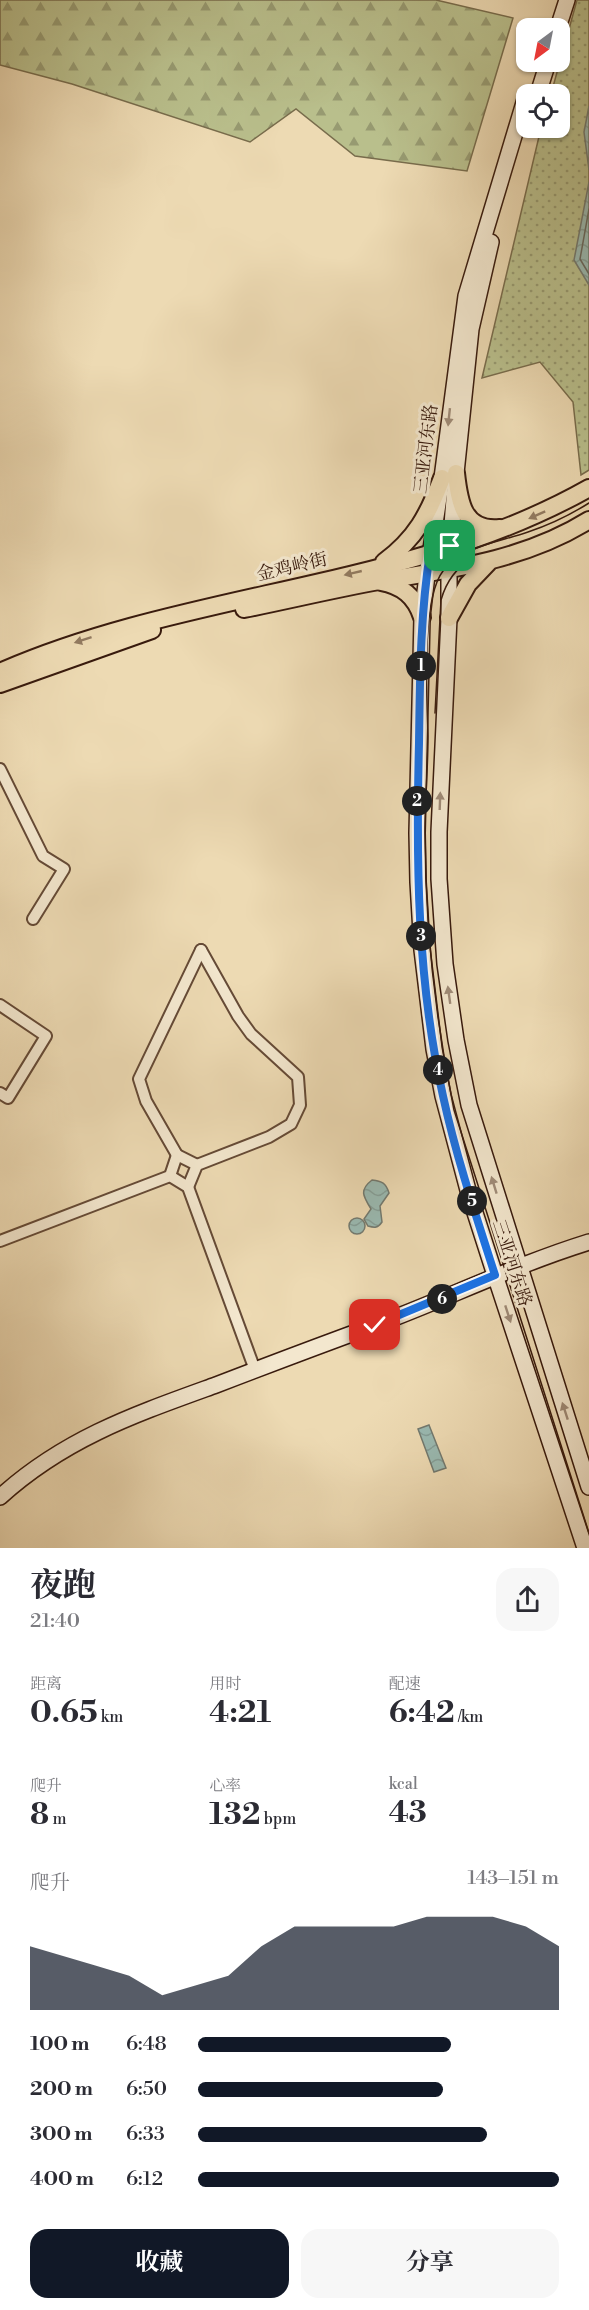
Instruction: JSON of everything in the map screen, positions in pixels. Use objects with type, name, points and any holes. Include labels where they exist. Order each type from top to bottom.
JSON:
[{"type":"main road","points":[[550,18],[556,0]]},
{"type":"main road","points":[[561,18],[567,0]]},
{"type":"main road","name":"三亚河东路","points":[[516,131],[466,296],[449,476],[449,618],[439,879],[445,964],[466,1096],[589,1487]]},
{"type":"main road","name":"三亚河东路","points":[[524,138],[491,242],[471,329],[449,476],[427,574],[422,617],[417,833],[422,950],[434,1049],[443,1096],[495,1275],[585,1548]]},
{"type":"main road","points":[[449,476],[459,503],[471,520],[489,529],[507,527]]},
{"type":"main road","points":[[422,617],[419,607],[408,593],[377,574],[413,537],[449,476]]},
{"type":"main road","name":"金鸡岭街","points":[[0,684],[169,625],[377,574],[507,527],[548,510],[589,488]]},
{"type":"main road","name":"金鸡岭街","points":[[0,672],[82,640],[155,618],[377,574],[427,574],[490,562],[556,539],[589,520]]},
{"type":"main road","points":[[449,618],[468,584],[480,569],[490,562]]},
{"type":"main road","points":[[0,1497],[24,1475],[58,1452],[92,1434],[150,1409],[398,1317],[519,1265],[589,1242]]},
{"type":"street","points":[[0,769],[43,856],[64,869],[33,919]]},
{"type":"street","points":[[188,1186],[197,1165],[269,1137],[291,1124],[300,1105],[298,1077],[250,1034],[201,950],[139,1079],[146,1101],[177,1155],[197,1165]]},
{"type":"street","points":[[0,1005],[46,1036],[8,1098],[0,1094]]},
{"type":"street","points":[[170,1176],[177,1155]]},
{"type":"street","points":[[0,1241],[170,1176],[188,1186],[255,1370]]},
{"type":"green space","points":[[0,0],[436,0],[513,18],[467,171],[355,156],[296,109],[250,142],[72,84],[0,65]]},
{"type":"green space","points":[[577,0],[589,0],[589,470],[581,475],[573,402],[540,362],[482,378],[539,138],[570,138],[570,84],[554,84],[557,72],[570,72],[570,25]]},
{"type":"water","points":[[589,106],[589,170],[584,132]]},
{"type":"water","points":[[589,182],[589,285],[574,260]]},
{"type":"water","points":[[372,1180],[383,1183],[389,1193],[380,1206],[382,1222],[374,1227],[368,1226],[364,1219],[371,1209],[364,1197],[364,1190]]},
{"type":"water","points":[[357,1218],[363,1220],[365,1226],[363,1232],[357,1234],[351,1232],[349,1226],[351,1220]]},
{"type":"water","points":[[429,1425],[446,1468],[434,1472],[418,1429]]},
{"type":"tram line","points":[[589,503],[544,526],[471,550],[460,556],[443,571],[436,585],[428,625],[425,831],[432,971],[441,1041],[454,1110],[589,1533]]},
{"type":"tram line","points":[[435,713],[441,600],[453,576],[473,558]]},
{"type":"route","points":[[375,1325],[495,1275],[443,1096],[434,1049],[420,927],[417,833],[422,617],[430,553],[450,546]]}]
